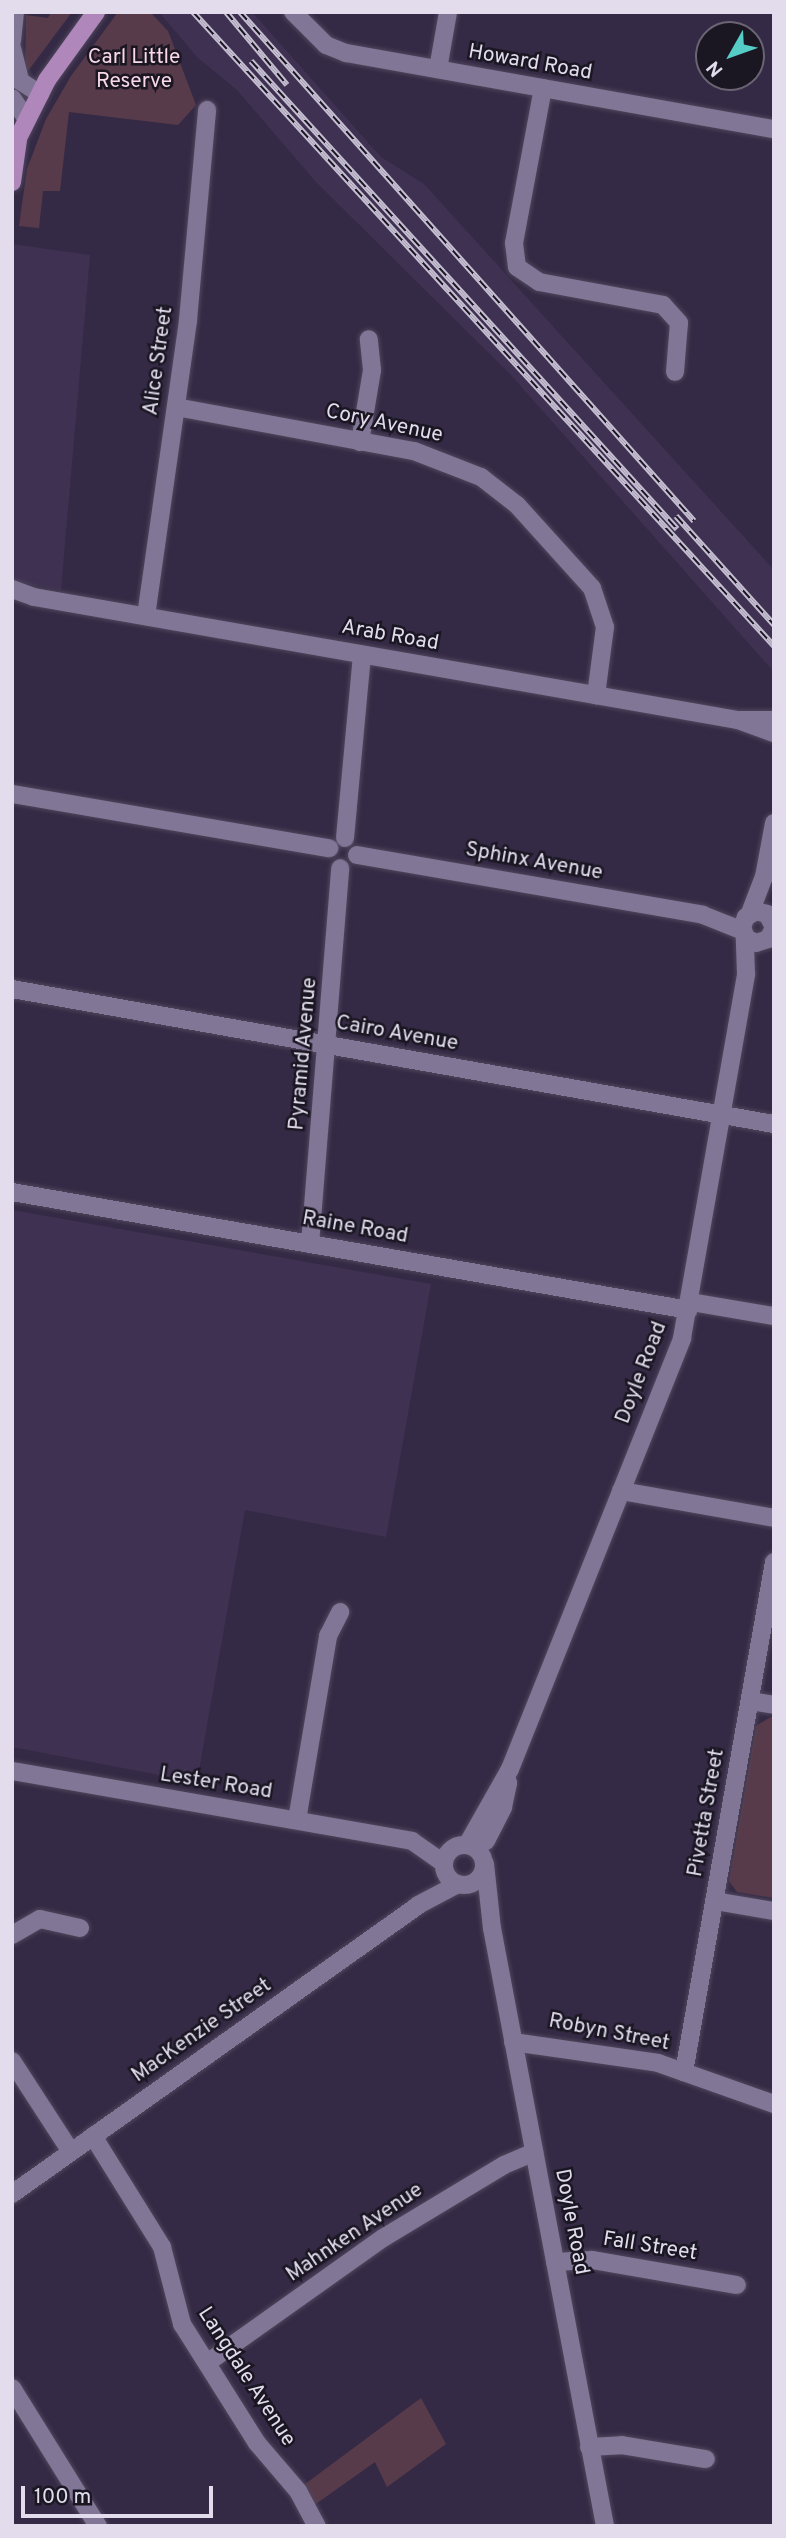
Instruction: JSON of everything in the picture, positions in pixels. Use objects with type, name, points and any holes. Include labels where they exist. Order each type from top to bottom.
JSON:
[{"type":"main road","points":[[12,182],[15,145],[26,118],[96,12]]},
{"type":"street","points":[[12,41],[15,12]]},
{"type":"street","name":"Howard Road","points":[[293,12],[334,50],[774,129]]},
{"type":"street","points":[[438,69],[449,12]]},
{"type":"street","points":[[12,48],[18,76],[40,94]]},
{"type":"street","points":[[544,88],[514,243],[517,267],[539,282],[663,305],[679,324],[675,372]]},
{"type":"street","points":[[12,98],[26,118]]},
{"type":"street","name":"Alice Street","points":[[146,616],[176,407],[207,110]]},
{"type":"street","points":[[360,442],[372,370],[369,339]]},
{"type":"street","name":"Cory Avenue","points":[[176,407],[360,442],[459,466],[500,490],[533,522],[592,588],[600,606],[606,643],[596,695]]},
{"type":"street","name":"Arab Road","points":[[12,589],[34,597],[738,720],[774,733]]},
{"type":"street","name":"Arab Road","points":[[12,599],[34,597]]},
{"type":"street","points":[[345,838],[362,655]]},
{"type":"street","name":"Arab Road","points":[[738,720],[774,720]]},
{"type":"street","points":[[12,794],[329,848],[345,838]]},
{"type":"street","name":"Doyle Road","points":[[605,2526],[492,1928],[474,1852],[621,1492],[690,1306],[746,974],[747,924],[764,877],[774,823]]},
{"type":"street","points":[[329,848],[331,863],[340,868],[350,866],[358,855],[353,842],[345,838]]},
{"type":"street","name":"Sphinx Avenue","points":[[358,855],[747,924]]},
{"type":"street","name":"Pyramid Avenue","points":[[310,1244],[340,868]]},
{"type":"street","name":"Doyle Road","points":[[746,974],[771,929],[764,877]]},
{"type":"street","points":[[747,924],[771,929]]},
{"type":"street","points":[[747,924],[771,929]]},
{"type":"street","name":"Cairo Avenue","points":[[12,989],[774,1124]]},
{"type":"street","name":"Raine Road","points":[[12,1192],[690,1306],[774,1316]]},
{"type":"street","points":[[621,1492],[774,1518]]},
{"type":"street","name":"Pivetta Street","points":[[684,2072],[774,1562]]},
{"type":"street","points":[[297,1820],[328,1636],[340,1612]]},
{"type":"street","points":[[750,1701],[774,1705]]},
{"type":"street","name":"Lester Road","points":[[12,1771],[474,1852]]},
{"type":"street","name":"Lester Road","points":[[412,1841],[444,1866],[461,1884]]},
{"type":"street","name":"MacKenzie Street","points":[[12,2194],[418,1905],[461,1884],[479,1879],[474,1852],[450,1851],[444,1866],[418,1905]]},
{"type":"street","name":"Doyle Road","points":[[461,1884],[492,1928]]},
{"type":"street","points":[[715,1901],[774,1912]]},
{"type":"street","points":[[12,1935],[40,1919],[79,1928]]},
{"type":"street","name":"Robyn Street","points":[[513,2042],[645,2061],[774,2104]]},
{"type":"street","points":[[12,2061],[71,2152]]},
{"type":"street","name":"Langdale Avenue","points":[[93,2136],[162,2247],[177,2314],[257,2443],[298,2491],[317,2526]]},
{"type":"street","name":"Mahnken Avenue","points":[[207,2363],[383,2238],[504,2165],[534,2152]]},
{"type":"street","name":"Fall Street","points":[[555,2262],[592,2260],[737,2285]]},
{"type":"street","points":[[12,2388],[98,2526]]},
{"type":"street","points":[[589,2447],[622,2445],[706,2459]]},
{"type":"shaded area","points":[[159,12],[252,12],[381,157],[424,184],[774,570],[774,672],[510,374],[316,182],[237,90],[197,57]]},
{"type":"shaded area","points":[[12,244],[90,255],[61,590],[12,581]]},
{"type":"shaded area","points":[[12,1210],[431,1284],[386,1537],[245,1510],[197,1782],[12,1747]]},
{"type":"green space","points":[[51,12],[72,12],[25,75],[26,15],[48,18]]},
{"type":"green space","name":"Carl Little Reserve","points":[[118,12],[150,12],[168,31],[196,105],[178,125],[69,112],[60,191],[43,191],[39,228],[19,226],[27,169],[46,119],[71,76]]},
{"type":"green space","points":[[774,1715],[774,1898],[737,1892],[729,1881],[756,1726]]},
{"type":"green space","points":[[421,2398],[446,2444],[387,2487],[375,2462],[313,2506],[301,2487]]},
{"type":"railway","points":[[193,12],[774,646]]},
{"type":"railway","points":[[226,12],[287,85]]},
{"type":"railway","points":[[240,12],[694,521]]},
{"type":"railway","points":[[251,61],[677,529]]},
{"type":"railway","points":[[676,516],[774,625]]}]
